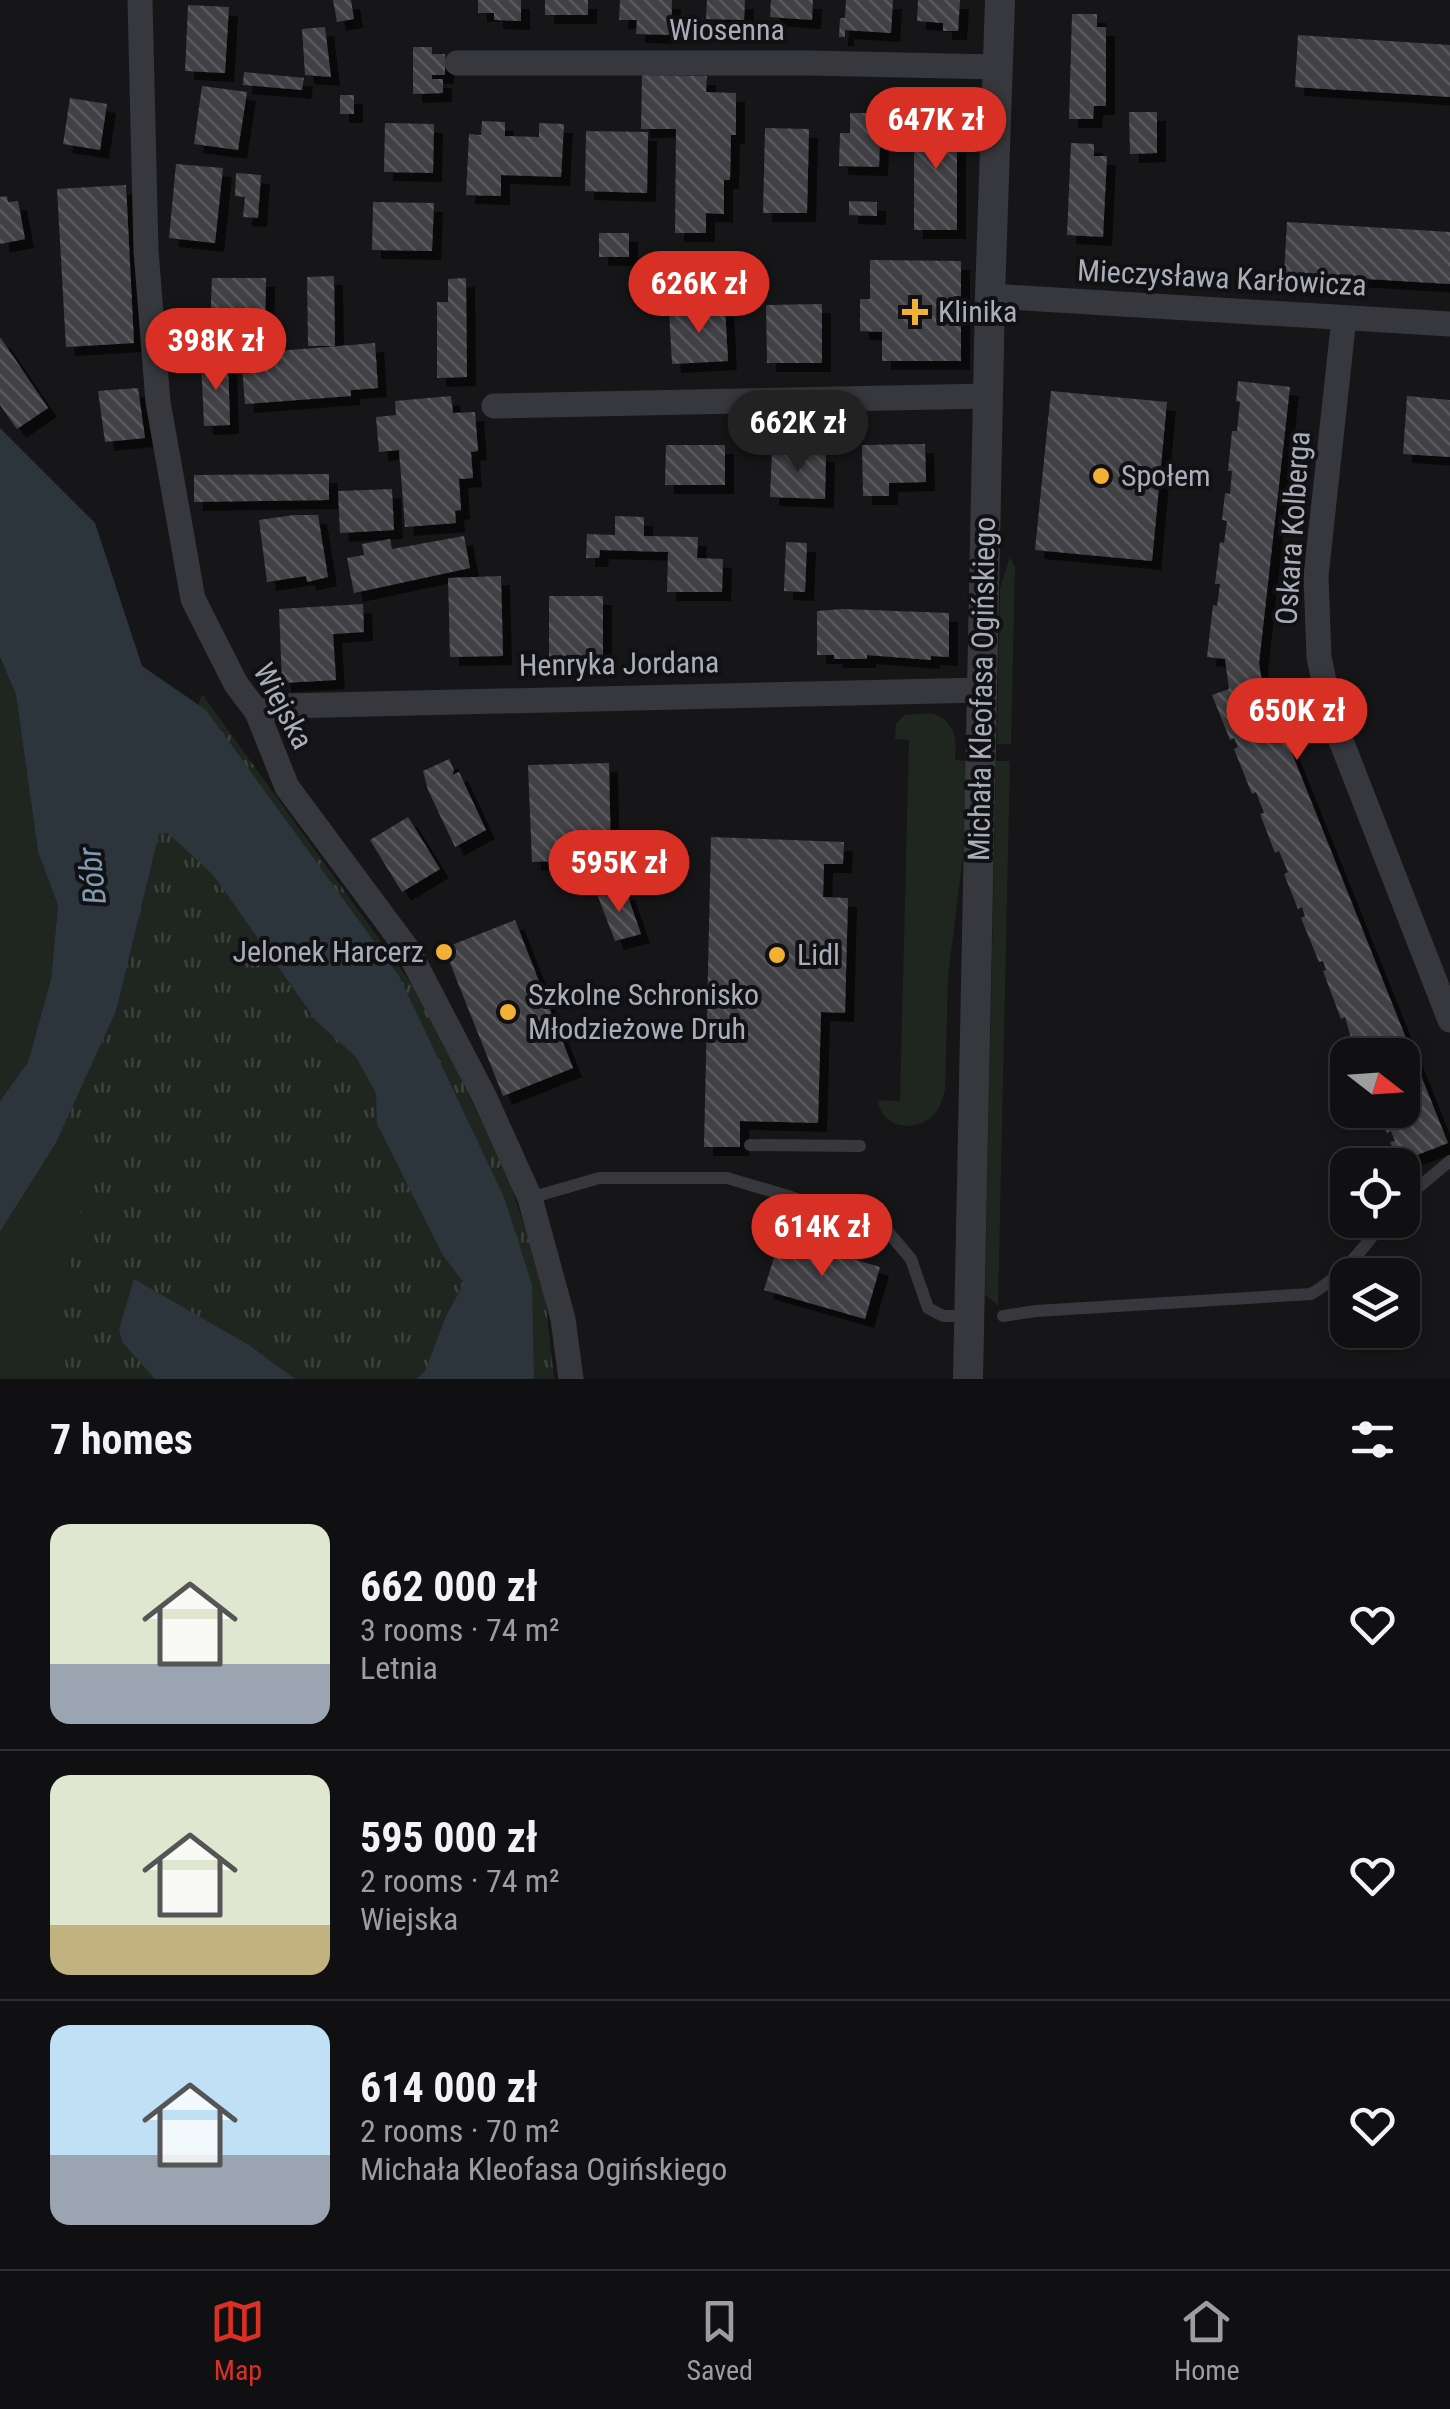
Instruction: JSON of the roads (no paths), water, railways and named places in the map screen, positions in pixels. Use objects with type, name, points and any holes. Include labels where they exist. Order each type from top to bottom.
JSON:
[{"type":"street","name":"Wiejska","points":[[140,0],[146,251],[158,402],[192,599],[236,684],[257,712],[287,787],[408,950],[460,1046],[530,1198],[563,1320],[570,1379]]},
{"type":"street","name":"Michała Kleofasa Ogińskiego","points":[[968,1379],[990,296],[1000,0]]},
{"type":"street","name":"Wiosenna","points":[[456,62],[997,67]]},
{"type":"street","name":"Mieczysława Karłowicza","points":[[990,296],[1450,324]]},
{"type":"street","name":"Oskara Kolberga","points":[[1344,318],[1316,576],[1319,658],[1331,716],[1450,1020]]},
{"type":"street","points":[[494,406],[988,396]]},
{"type":"street","name":"Henryka Jordana","points":[[257,712],[286,706],[871,698],[982,690]]},
{"type":"lane","points":[[750,1145],[860,1146]]},
{"type":"lane","points":[[1420,1185],[1450,1161]]},
{"type":"lane","points":[[530,1198],[599,1178],[716,1176],[758,1187],[889,1234],[911,1259],[928,1308],[943,1316],[954,1316]]},
{"type":"lane","points":[[1003,1316],[1310,1294],[1329,1283],[1371,1238]]},
{"type":"water","name":"Bóbr","points":[[0,428],[95,523],[142,666],[206,710],[399,976],[504,1197],[532,1285],[534,1379],[416,1379],[425,1371],[446,1316],[464,1283],[442,1254],[377,1124],[376,1093],[356,1057],[317,1022],[214,876],[168,833],[159,834],[116,1011],[56,1143],[0,1232],[0,1101],[28,1062],[51,979],[58,905],[38,852],[16,695],[0,657]]},
{"type":"water","points":[[134,1279],[249,1345],[295,1379],[155,1379],[122,1342],[119,1329]]},
{"type":"place","name":"Klinika","points":[[915,312]]},
{"type":"place","name":"Społem","points":[[1101,476]]},
{"type":"place","name":"Jelonek Harcerz","points":[[444,952]]},
{"type":"place","name":"Lidl","points":[[777,955]]},
{"type":"place","name":"Szkolne Schronisko Młodzieżowe Druh","points":[[508,1012]]}]
